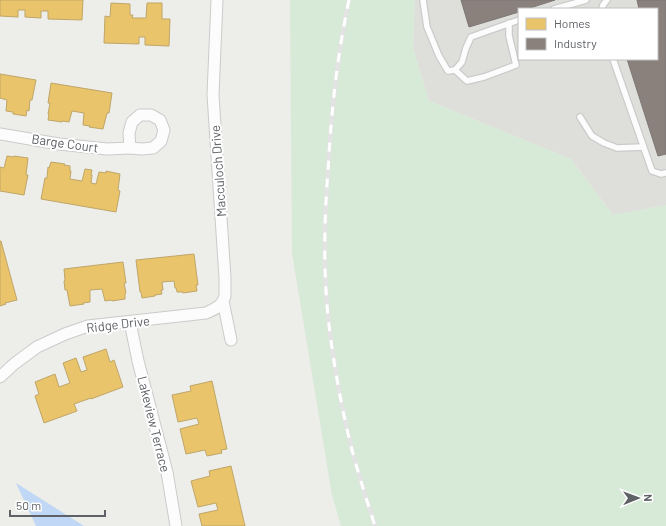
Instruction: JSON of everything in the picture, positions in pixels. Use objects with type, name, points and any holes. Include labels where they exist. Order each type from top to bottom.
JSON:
[{"type":"street","name":"Macculoch Drive","points":[[217,0],[213,95],[226,278],[225,296],[223,301],[231,340]]},
{"type":"street","name":"Barge Court","points":[[0,134],[59,144],[107,149],[130,148]]},
{"type":"street","name":"Ridge Drive","points":[[1,375],[37,347],[65,334],[88,326],[206,313],[214,309],[223,301]]},
{"type":"street","name":"Lakeview Terrace","points":[[130,322],[138,360],[167,472],[176,526]]},
{"type":"lane","points":[[423,0],[427,27],[439,56],[448,71],[455,70],[462,62],[471,37],[518,20]]},
{"type":"lane","points":[[558,8],[586,0]]},
{"type":"lane","points":[[455,70],[467,81],[484,77],[516,65],[509,36],[508,23]]},
{"type":"lane","points":[[613,60],[652,171],[662,174],[666,173]]},
{"type":"lane","points":[[580,117],[592,136],[604,143],[617,148],[643,147]]},
{"type":"shaded area","points":[[415,0],[666,0],[666,205],[613,215],[571,159],[429,101],[413,48]]},
{"type":"green space","points":[[290,0],[415,0],[413,48],[429,101],[571,159],[613,215],[666,205],[666,526],[341,526],[332,495],[292,253]]},
{"type":"water","points":[[16,483],[84,526],[36,526]]},
{"type":"building: Homes","points":[[0,0],[83,0],[82,20],[48,19],[48,11],[41,11],[41,18],[25,17],[25,10],[18,10],[18,17],[0,16]]},
{"type":"building: Homes","points":[[111,3],[130,4],[130,15],[133,15],[132,18],[146,18],[147,3],[162,3],[162,19],[170,19],[169,46],[145,45],[145,37],[139,37],[139,44],[104,43],[105,16],[110,17]]},
{"type":"building: Homes","points":[[0,74],[36,80],[32,100],[30,100],[29,111],[27,110],[26,116],[13,114],[13,112],[6,111],[7,100],[0,98]]},
{"type":"building: Homes","points":[[51,83],[112,93],[109,113],[107,113],[103,129],[83,125],[84,113],[72,111],[69,122],[48,120],[50,103],[48,103]]},
{"type":"building: Homes","points":[[7,156],[28,158],[26,175],[28,175],[24,195],[0,191],[0,167],[4,168]]},
{"type":"building: Homes","points":[[51,162],[70,166],[70,179],[82,181],[85,169],[92,170],[91,183],[96,184],[99,172],[106,173],[106,171],[120,174],[118,190],[120,191],[116,212],[41,199],[45,178],[47,178],[48,167],[49,168]]},
{"type":"building: Homes","points":[[0,241],[17,300],[0,306]]},
{"type":"building: Homes","points":[[194,254],[198,285],[196,285],[197,291],[183,293],[177,292],[174,281],[162,282],[162,294],[142,298],[136,260]]},
{"type":"building: Homes","points":[[123,262],[126,283],[124,283],[126,293],[125,299],[105,301],[102,289],[90,290],[90,302],[70,306],[67,290],[65,290],[64,269]]},
{"type":"building: Homes","points":[[106,349],[110,362],[114,360],[123,387],[74,404],[77,411],[44,423],[35,396],[39,394],[35,382],[55,374],[59,387],[70,383],[63,363],[76,358],[81,372],[87,370],[83,357]]},
{"type":"building: Homes","points":[[212,381],[227,449],[221,450],[222,453],[207,456],[205,450],[186,454],[180,429],[199,424],[197,418],[178,422],[172,395],[191,391],[190,386]]},
{"type":"building: Homes","points":[[231,466],[245,526],[202,526],[199,514],[218,510],[216,503],[198,507],[191,481],[210,476],[209,471]]},
{"type":"building: Industry","points":[[461,0],[555,0],[530,8],[518,8],[518,12],[469,27]]},
{"type":"building: Industry","points":[[637,0],[666,0],[666,154],[658,156],[627,60],[658,60],[658,8],[639,8]]},
{"type":"railway","points":[[349,0],[335,85],[331,128],[325,229],[325,267],[331,341],[342,404],[352,450],[375,526]]}]
